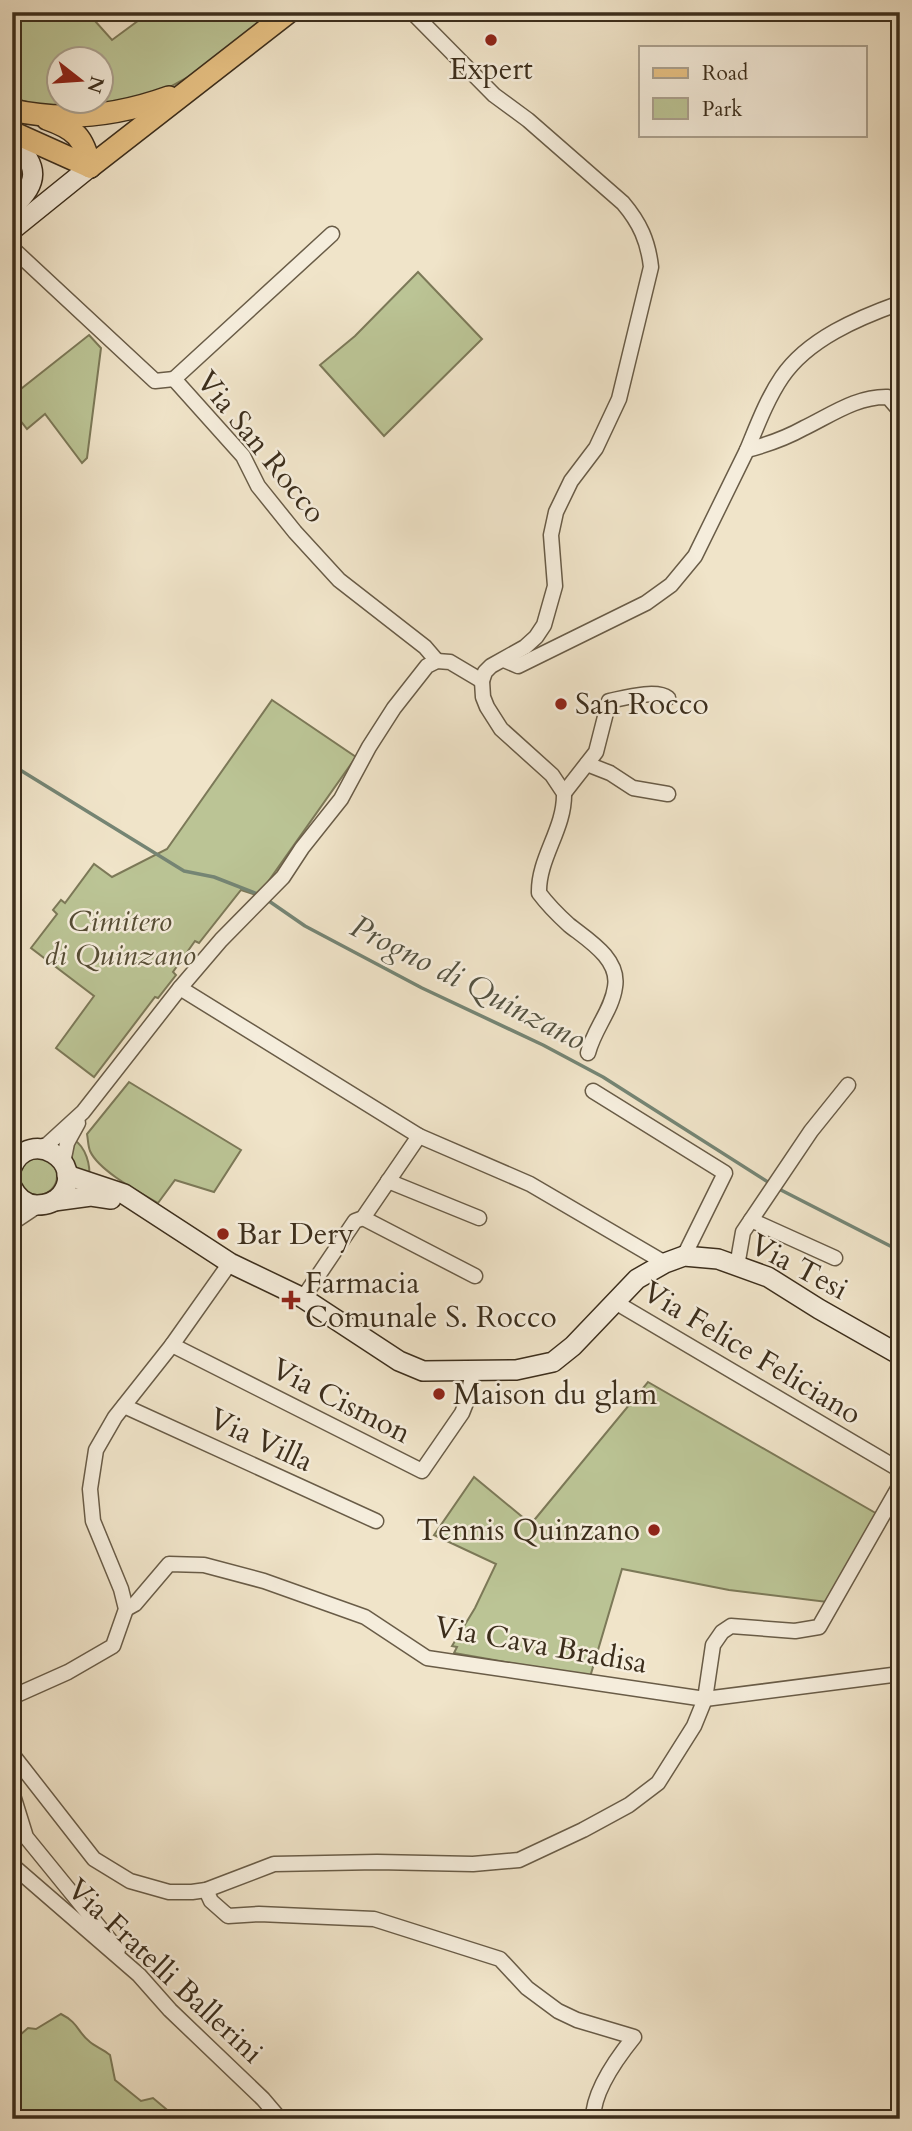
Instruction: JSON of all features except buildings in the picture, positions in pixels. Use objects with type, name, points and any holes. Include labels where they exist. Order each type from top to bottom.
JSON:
[{"type":"main road","points":[[90,167],[289,12]]},
{"type":"main road","points":[[38,116],[122,112],[188,91]]},
{"type":"main road","points":[[12,110],[38,116],[73,131],[82,141],[90,167]]},
{"type":"main road","points":[[12,132],[90,167]]},
{"type":"street","points":[[412,12],[494,95],[623,203],[636,218],[649,248],[651,267],[619,399],[596,448],[571,481],[556,512],[551,536],[555,586],[550,610],[536,637],[491,666],[482,681],[483,697],[501,729],[552,775],[564,793]]},
{"type":"street","points":[[12,141],[23,150],[33,172],[33,184],[27,195],[12,207]]},
{"type":"street","points":[[12,230],[90,167]]},
{"type":"street","name":"Via San Rocco","points":[[332,233],[174,379],[243,456],[258,486],[339,580],[425,647],[438,661],[450,662],[482,681]]},
{"type":"street","points":[[14,250],[155,381],[174,379]]},
{"type":"street","points":[[504,660],[518,666],[646,603],[671,584],[695,556],[782,375],[807,352],[840,328],[900,303]]},
{"type":"street","points":[[747,450],[803,429],[845,406],[878,397],[888,397],[900,411]]},
{"type":"street","points":[[12,1167],[25,1150],[48,1144],[83,1112],[180,988],[221,940],[273,889],[341,799],[394,708],[428,666],[438,661]]},
{"type":"street","points":[[588,1053],[616,987],[616,974],[610,961],[598,948],[559,916],[539,893],[540,873],[562,815],[564,793],[596,752],[609,701],[631,696],[663,695],[668,698]]},
{"type":"street","points":[[587,764],[633,788],[668,794]]},
{"type":"street","points":[[180,988],[419,1136],[530,1184],[665,1263]]},
{"type":"street","points":[[737,1266],[743,1232],[811,1131],[848,1085]]},
{"type":"street","points":[[593,1091],[725,1173],[684,1256]]},
{"type":"street","points":[[12,1223],[63,1191],[67,1143],[83,1112]]},
{"type":"street","points":[[303,1298],[355,1221],[363,1217],[419,1136]]},
{"type":"street","name":"Via Tesi","points":[[25,1150],[49,1150],[65,1169],[92,1185],[117,1190],[230,1264],[303,1298],[400,1361],[423,1371],[516,1370],[553,1362],[573,1346],[637,1279],[684,1256],[718,1259],[768,1277],[900,1355]]},
{"type":"street","points":[[388,1181],[479,1218]]},
{"type":"street","points":[[12,1187],[22,1200],[46,1203],[91,1196],[146,1208]]},
{"type":"street","points":[[363,1217],[475,1276]]},
{"type":"street","points":[[751,1220],[835,1258]]},
{"type":"street","points":[[12,1697],[68,1672],[113,1646],[126,1609],[121,1589],[93,1521],[90,1489],[96,1450],[115,1417],[172,1346],[230,1264]]},
{"type":"street","name":"Via Felice Feliciano","points":[[615,1302],[900,1470]]},
{"type":"street","name":"Via Cismon","points":[[172,1346],[422,1471],[462,1412],[468,1398],[473,1370]]},
{"type":"street","name":"Via Villa","points":[[124,1406],[376,1521]]},
{"type":"street","points":[[12,1754],[94,1859],[130,1881],[169,1892],[206,1890],[274,1864],[473,1864],[519,1860],[595,1824],[629,1805],[659,1783],[683,1746],[705,1699],[713,1645],[722,1632],[730,1626],[795,1631],[819,1627],[900,1485]]},
{"type":"street","name":"Via Cava Bradisa","points":[[126,1609],[135,1604],[169,1564],[204,1565],[264,1581],[365,1617],[426,1658],[705,1699],[900,1674]]},
{"type":"street","points":[[12,1792],[26,1837],[139,1975]]},
{"type":"street","name":"Via Fratelli Ballerini","points":[[12,1865],[139,1975],[170,2010],[263,2099],[279,2119]]},
{"type":"street","points":[[206,1890],[211,1901],[229,1916],[259,1914],[374,1919],[500,1959],[527,1988],[558,2011],[577,2020],[634,2037],[615,2060],[593,2111],[593,2119]]},
{"type":"green space","points":[[12,12],[87,12],[112,40],[150,12],[274,12],[201,70],[141,103],[116,105],[116,46],[46,46],[46,107],[12,98]]},
{"type":"green space","points":[[418,272],[482,339],[384,436],[320,365],[355,336]]},
{"type":"green space","points":[[89,335],[101,348],[87,458],[82,463],[45,414],[27,429],[12,410],[12,396]]},
{"type":"green space","name":"Cimitero di Quinzano","points":[[272,700],[356,757],[265,886],[256,895],[241,890],[199,943],[195,941],[173,972],[176,975],[158,998],[155,997],[94,1077],[56,1048],[94,996],[31,948],[57,914],[53,910],[61,900],[65,903],[94,864],[112,877],[167,849]]},
{"type":"green space","points":[[129,1082],[241,1150],[214,1192],[175,1180],[158,1203],[120,1180],[95,1159],[89,1149],[87,1134]]},
{"type":"green space","points":[[73,1139],[78,1142],[87,1157],[89,1180],[68,1163]]},
{"type":"green space","points":[[38,1157],[51,1163],[57,1176],[51,1189],[38,1195],[25,1189],[19,1176],[25,1163]]},
{"type":"green space","name":"Tennis Quinzano","points":[[648,1382],[879,1515],[827,1602],[729,1590],[622,1569],[590,1677],[454,1653],[457,1647],[452,1646],[475,1608],[496,1564],[434,1535],[474,1477],[531,1524]]},
{"type":"green space","points":[[61,2014],[90,2042],[110,2055],[115,2080],[141,2101],[153,2098],[178,2119],[12,2119],[12,2042],[28,2028],[36,2029]]},
{"type":"waterway","name":"Progno di Quinzano","points":[[12,765],[184,871],[214,877],[260,895]]},
{"type":"waterway","name":"Progno di Quinzano","points":[[266,899],[305,926],[422,988],[543,1045],[603,1077],[771,1184]]},
{"type":"waterway","name":"Progno di Quinzano","points":[[777,1188],[900,1251]]},
{"type":"place","name":"Expert","points":[[491,40]]},
{"type":"place","name":"San Rocco","points":[[561,704]]},
{"type":"place","name":"Bar Dery","points":[[223,1234]]},
{"type":"place","name":"Farmacia Comunale S. Rocco","points":[[291,1300]]},
{"type":"place","name":"Maison du glam","points":[[439,1394]]},
{"type":"place","name":"Tennis Quinzano","points":[[654,1530]]}]
